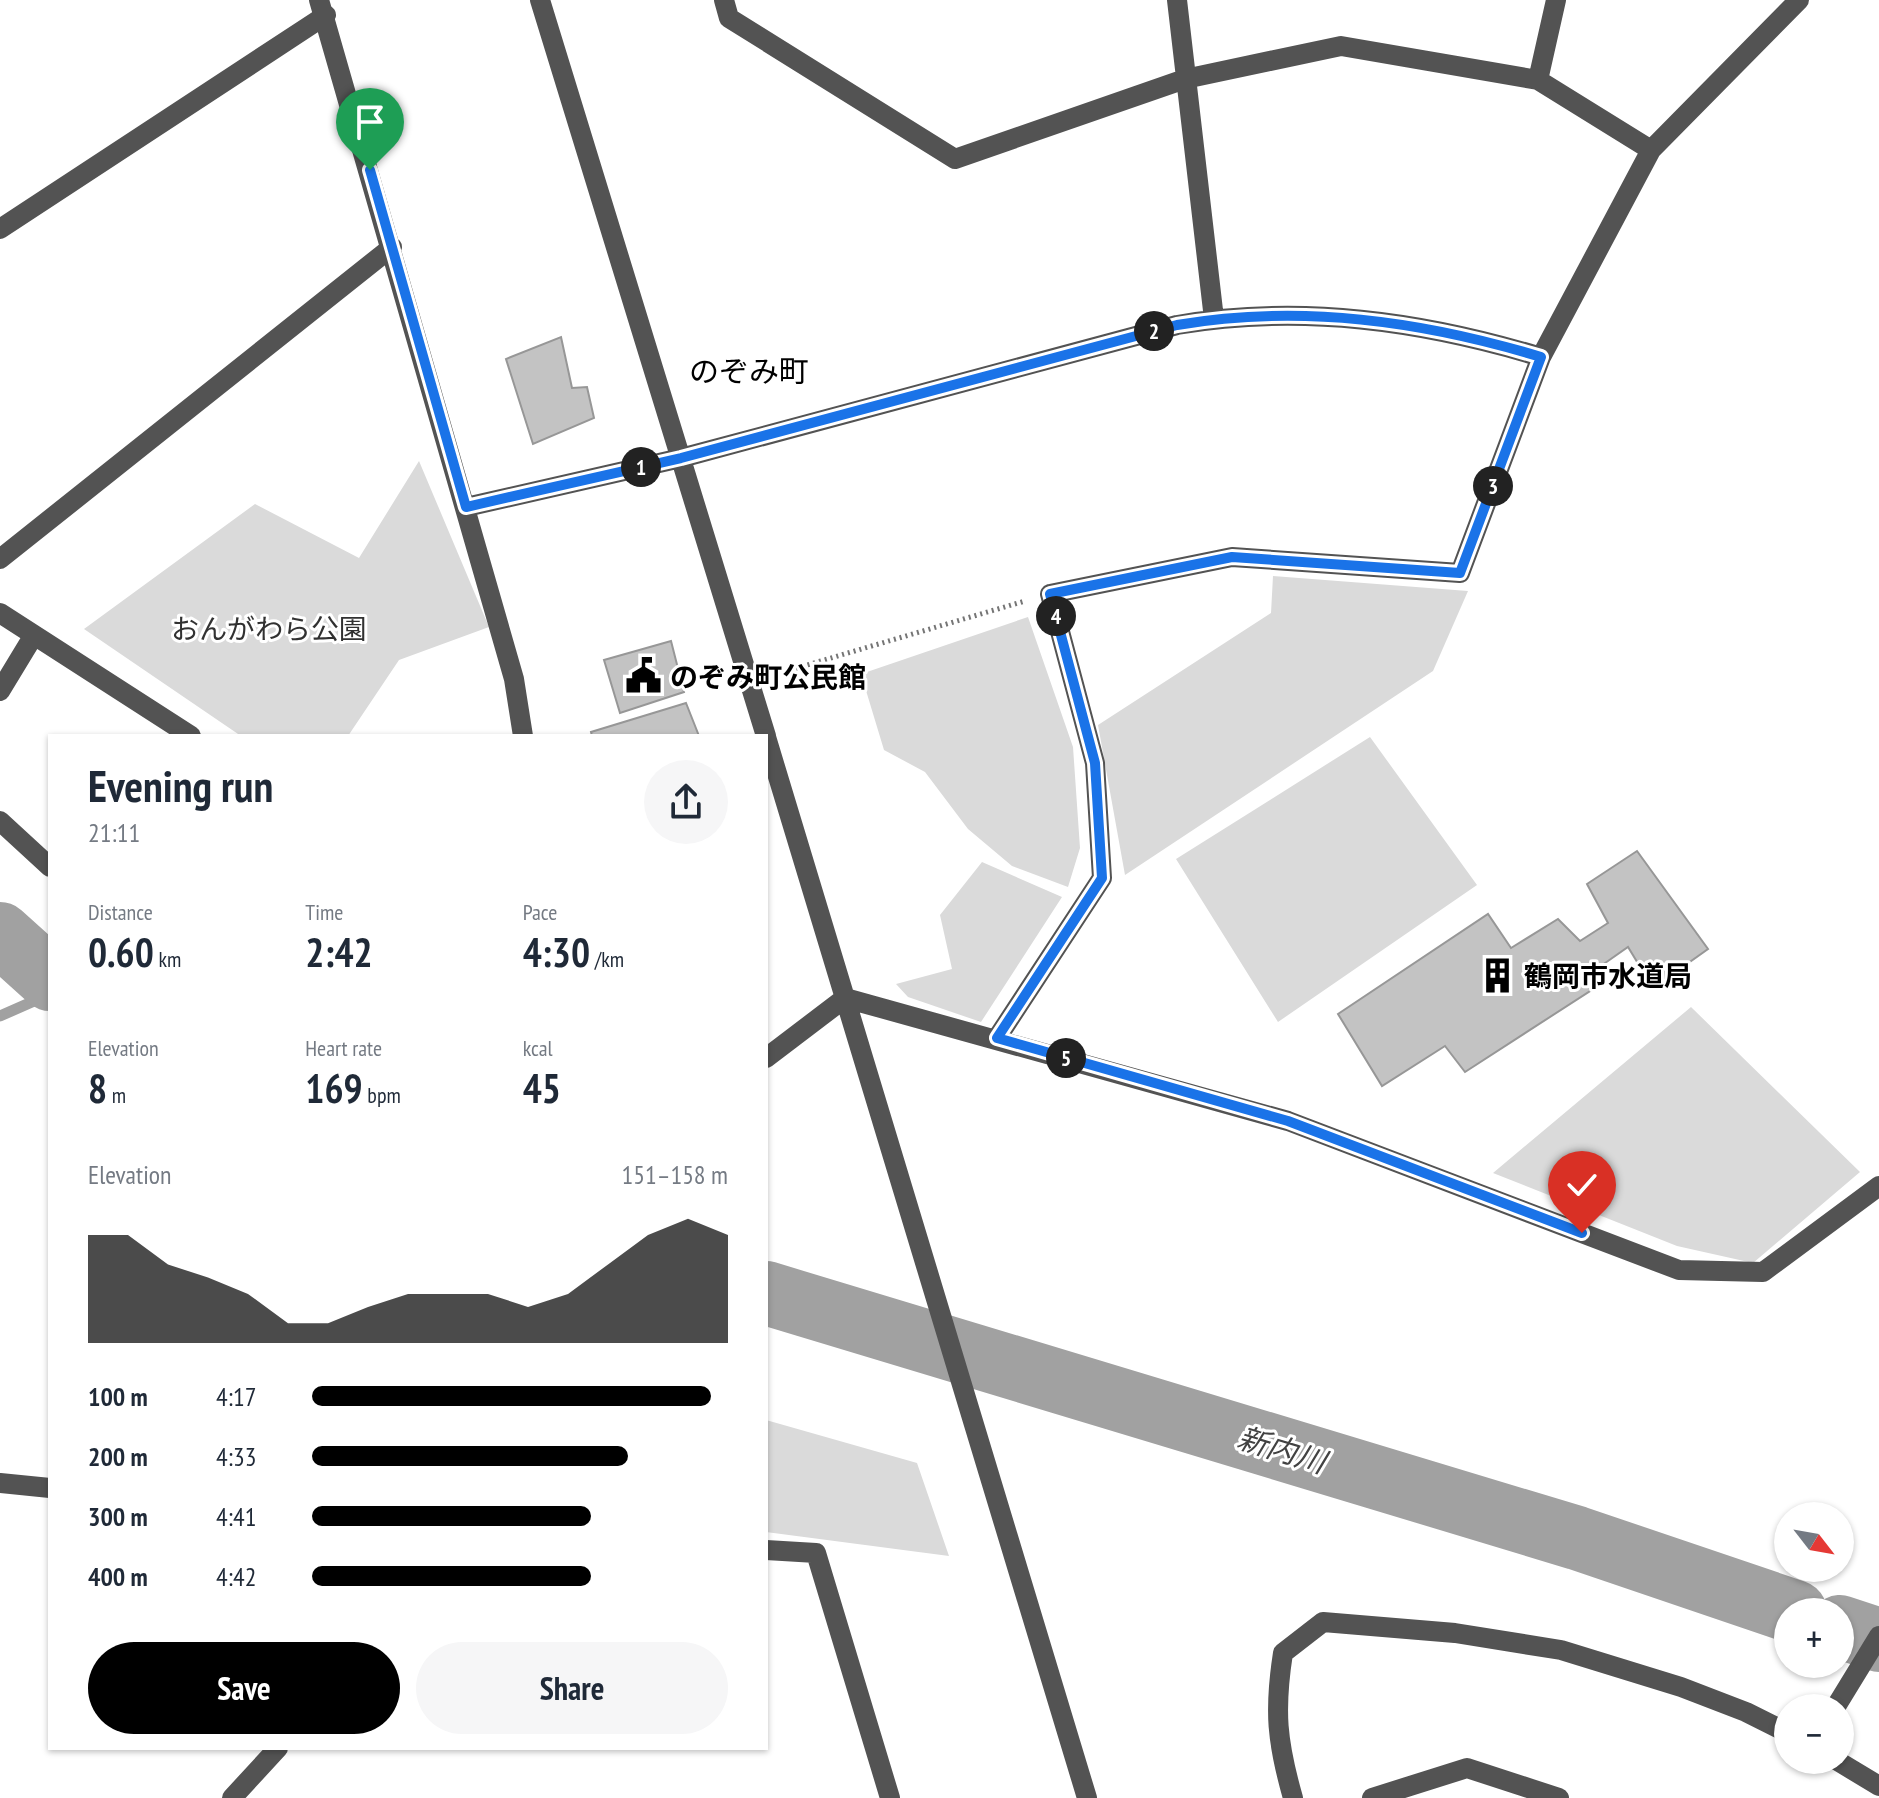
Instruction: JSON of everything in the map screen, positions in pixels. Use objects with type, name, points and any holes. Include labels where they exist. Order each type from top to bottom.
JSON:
[{"type":"street","points":[[540,0],[765,734]]},
{"type":"street","points":[[724,0],[729,18],[955,159],[1185,79],[1341,46],[1538,80],[1651,150]]},
{"type":"street","points":[[1177,0],[1214,319]]},
{"type":"street","points":[[1538,80],[1556,0]]},
{"type":"street","points":[[997,1038],[1102,878],[1095,763],[1050,594],[1232,557],[1460,573],[1541,357],[1651,150],[1799,0]]},
{"type":"street","points":[[0,229],[322,7],[514,679],[523,734]]},
{"type":"street","points":[[0,559],[392,247]]},
{"type":"street","points":[[466,507],[681,458],[1177,325],[1214,319],[1280,315],[1366,318],[1481,339],[1541,357]]},
{"type":"street","points":[[0,613],[188,734]]},
{"type":"street","points":[[0,691],[34,635]]},
{"type":"street","points":[[768,743],[1087,1798]]},
{"type":"street","points":[[0,821],[48,865]]},
{"type":"street","points":[[845,998],[1288,1121],[1679,1270],[1763,1272],[1879,1186]]},
{"type":"street","points":[[768,1056],[845,998]]},
{"type":"street","points":[[0,1483],[48,1488]]},
{"type":"street","points":[[768,1550],[816,1553],[890,1798]]},
{"type":"street","points":[[1293,1798],[1279,1748],[1276,1699],[1283,1653],[1323,1622],[1455,1633],[1561,1650],[1681,1687],[1774,1726]]},
{"type":"street","points":[[1844,1694],[1879,1636]]},
{"type":"street","points":[[232,1798],[276,1750]]},
{"type":"street","points":[[1372,1798],[1467,1768],[1559,1798]]},
{"type":"street","points":[[1854,1771],[1879,1786]]},
{"type":"path","points":[[749,682],[1050,594]]},
{"type":"green space","name":"おんがわら公園","points":[[419,461],[489,627],[399,660],[349,734],[238,734],[84,629],[255,504],[359,558]]},
{"type":"green space","points":[[1273,576],[1468,591],[1433,671],[1125,875],[1098,725],[1271,613]]},
{"type":"green space","points":[[1028,617],[1073,747],[1080,848],[1068,887],[1012,866],[968,829],[925,772],[884,750],[861,674]]},
{"type":"green space","points":[[1370,737],[1477,885],[1278,1022],[1176,859]]},
{"type":"green space","points":[[982,862],[1062,897],[981,1022],[908,997],[896,984],[952,969],[940,915]]},
{"type":"green space","points":[[1691,1007],[1860,1172],[1753,1263],[1677,1246],[1493,1173]]},
{"type":"green space","points":[[768,1421],[917,1463],[949,1556],[768,1532]]},
{"type":"building","points":[[561,337],[572,388],[587,387],[594,418],[533,444],[506,359]]},
{"type":"building","name":"のぞみ町公民館","points":[[671,641],[684,692],[620,713],[604,660]]},
{"type":"building","points":[[686,703],[698,734],[592,734]]},
{"type":"building","name":"鶴岡市水道局","points":[[1637,851],[1708,949],[1653,988],[1628,947],[1598,968],[1604,982],[1465,1072],[1445,1046],[1382,1086],[1338,1014],[1488,914],[1511,948],[1558,919],[1580,941],[1608,923],[1587,884]]},
{"type":"waterway","name":"新内川","points":[[0,934],[48,977]]},
{"type":"waterway","points":[[0,1016],[48,995]]},
{"type":"waterway","name":"新内川","points":[[768,1294],[1577,1538],[1774,1605]]},
{"type":"waterway","name":"新内川","points":[[1854,1632],[1879,1640]]},
{"type":"place","name":"のぞみ町公民館","points":[[644,676]]},
{"type":"place","name":"鶴岡市水道局","points":[[1498,975]]},
{"type":"district","name":"のぞみ町","points":[[749,370]]},
{"type":"route","points":[[370,170],[466,507],[681,458],[1177,325],[1214,319],[1280,315],[1366,318],[1481,339],[1541,357],[1460,573],[1232,557],[1050,594],[1095,763],[1102,878],[997,1038],[1288,1121],[1582,1233]]}]
